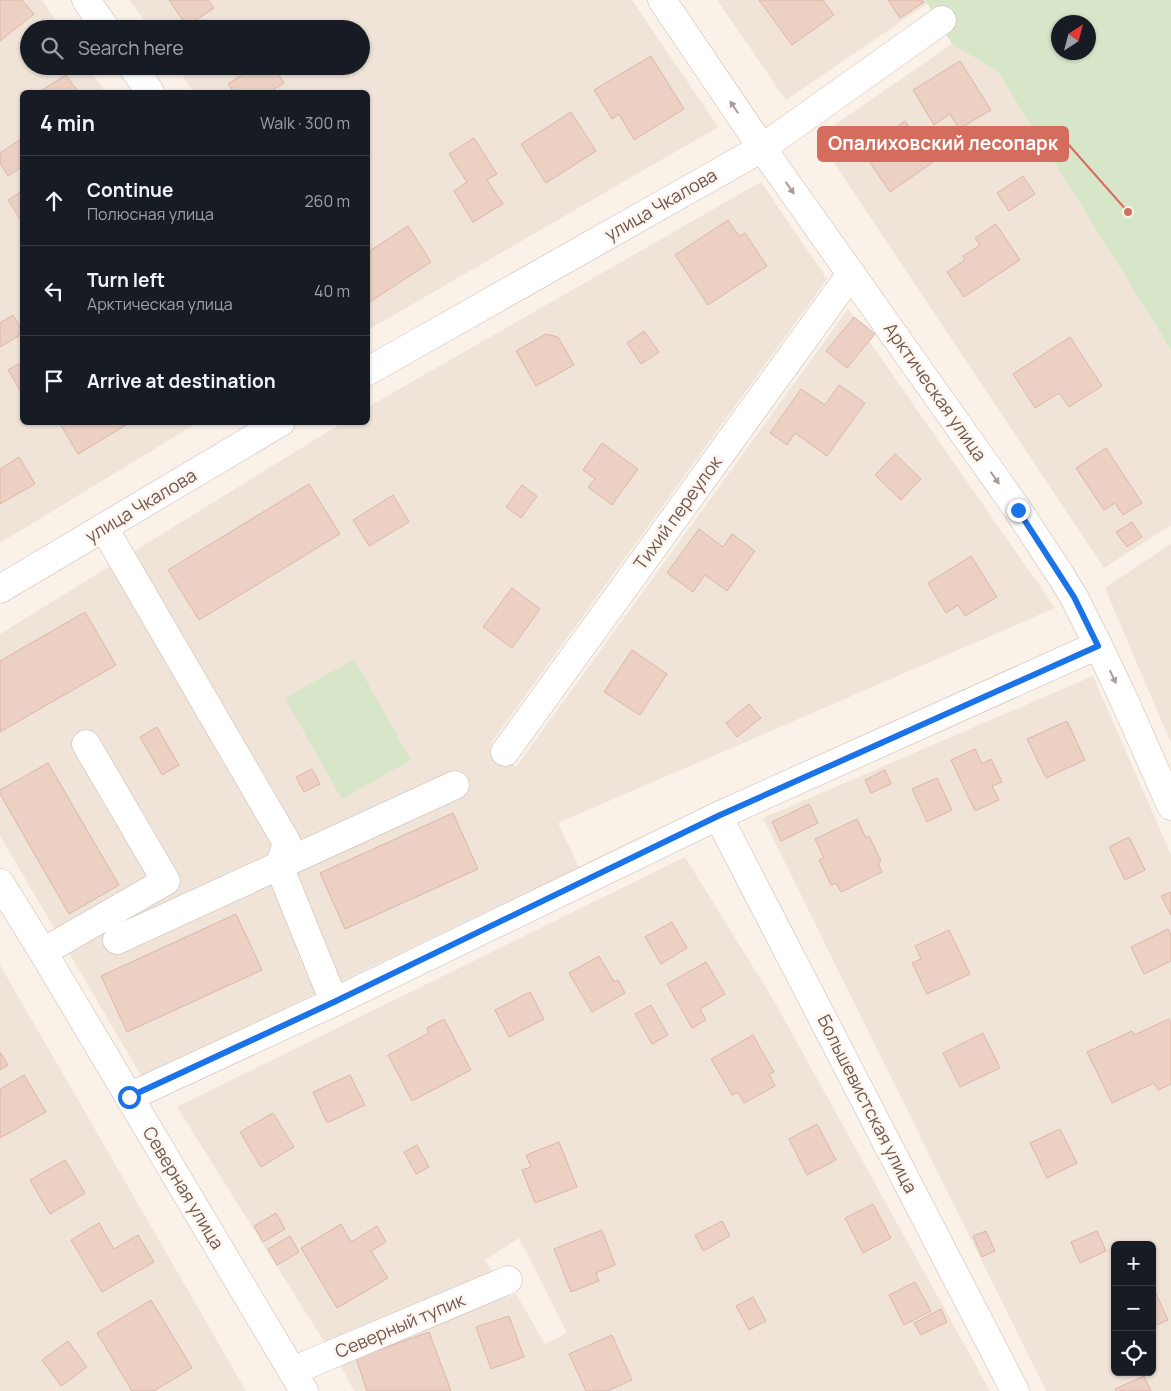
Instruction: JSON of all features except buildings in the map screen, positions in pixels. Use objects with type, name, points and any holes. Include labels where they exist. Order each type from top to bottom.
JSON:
[{"type":"street","points":[[86,0],[100,20]]},
{"type":"street","name":"Арктическая улица","points":[[662,0],[762,148],[1023,518],[1074,597],[1125,702],[1171,806]]},
{"type":"street","name":"улица Чкалова","points":[[370,370],[762,148],[942,20]]},
{"type":"street","points":[[138,75],[149,90]]},
{"type":"street","name":"Тихий переулок","points":[[505,752],[851,274]]},
{"type":"street","name":"улица Чкалова","points":[[0,589],[276,425]]},
{"type":"street","points":[[104,528],[287,843],[279,866],[334,1002]]},
{"type":"street","points":[[129,1097],[334,1002],[718,816],[1098,646]]},
{"type":"street","points":[[43,952],[166,881],[86,744]]},
{"type":"street","points":[[117,940],[455,785]]},
{"type":"street","name":"Большевистская улица","points":[[718,816],[1015,1391]]},
{"type":"street","name":"Северная улица","points":[[0,884],[43,952],[298,1381]]},
{"type":"street","name":"Северный тупик","points":[[298,1381],[508,1280]]},
{"type":"shaded area","points":[[0,0],[42,0],[55,20],[20,20],[20,75],[93,75],[104,90],[20,90],[20,425],[194,425],[0,543]]},
{"type":"shaded area","points":[[130,0],[632,0],[718,127],[370,329],[370,90],[193,90],[182,75],[370,75],[370,20],[144,20]]},
{"type":"shaded area","points":[[717,0],[925,0],[928,3],[786,100]]},
{"type":"shaded area","points":[[952,44],[998,72],[1171,350],[1171,525],[1104,568],[817,137]]},
{"type":"shaded area","points":[[761,182],[827,279],[491,743],[516,767],[848,309],[854,317],[875,334],[869,341],[1055,608],[558,823],[579,867],[142,1077],[0,836],[0,634],[339,425],[370,425],[370,406]]},
{"type":"shaded area","points":[[1171,544],[1171,743],[1105,588]]},
{"type":"shaded area","points":[[1093,676],[1171,855],[1171,1391],[1046,1391],[763,818]]},
{"type":"shaded area","points":[[685,857],[774,1001],[990,1391],[354,1391],[338,1360],[516,1294],[545,1344],[567,1333],[519,1238],[485,1260],[493,1272],[328,1348],[177,1107]]},
{"type":"shaded area","points":[[0,965],[246,1391],[0,1391]]},
{"type":"green space","points":[[925,0],[1171,0],[1171,350],[998,72],[952,44]]},
{"type":"green space","points":[[354,659],[411,760],[342,799],[285,698]]},
{"type":"place","name":"Опалиховский лесопарк","points":[[1128,212]]},
{"type":"route","points":[[129,1097],[334,1002],[718,816],[1098,646],[1074,597],[1018,510]]}]
